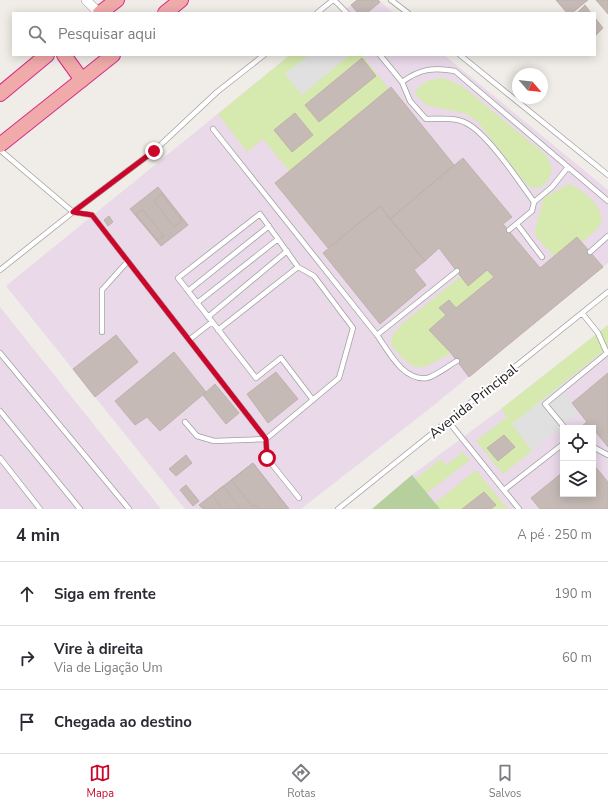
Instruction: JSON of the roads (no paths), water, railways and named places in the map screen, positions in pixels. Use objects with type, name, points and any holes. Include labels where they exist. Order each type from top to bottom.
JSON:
[{"type":"highway","points":[[100,12],[116,0]]},
{"type":"highway","points":[[166,12],[181,0]]},
{"type":"highway","points":[[0,94],[46,56]]},
{"type":"highway","points":[[65,56],[82,80]]},
{"type":"highway","points":[[0,145],[112,56]]},
{"type":"street","points":[[86,0],[98,12]]},
{"type":"lane","points":[[318,12],[334,0],[346,12]]},
{"type":"lane","points":[[391,0],[407,12]]},
{"type":"lane","points":[[0,270],[73,212],[154,151],[217,92],[263,56]]},
{"type":"lane","points":[[381,56],[402,82],[410,101],[426,119],[466,122],[497,151],[534,202]]},
{"type":"lane","points":[[461,56],[608,175]]},
{"type":"lane","points":[[402,82],[415,72],[430,69],[455,72],[608,201]]},
{"type":"lane","points":[[213,129],[377,335],[403,370],[413,378],[428,378],[457,361]]},
{"type":"lane","points":[[0,150],[73,212],[92,215],[266,439],[267,458],[299,498]]},
{"type":"lane","points":[[509,230],[532,211],[534,202],[552,187],[568,167]]},
{"type":"lane","points":[[185,422],[197,436],[214,442],[266,439],[313,400],[339,378],[353,328],[314,276],[298,267],[260,214],[178,278],[256,378],[281,358],[313,400]]},
{"type":"lane","points":[[517,224],[542,257]]},
{"type":"lane","points":[[188,291],[269,226]]},
{"type":"lane","points":[[590,252],[608,236]]},
{"type":"lane","points":[[197,303],[278,239]]},
{"type":"lane","points":[[208,317],[287,251]]},
{"type":"lane","points":[[102,332],[102,290],[128,261]]},
{"type":"lane","points":[[218,330],[298,267]]},
{"type":"lane","points":[[377,335],[457,271]]},
{"type":"lane","name":"Avenida Principal","points":[[338,509],[608,292]]},
{"type":"lane","points":[[562,425],[545,404],[607,353],[598,333],[582,313]]},
{"type":"lane","points":[[189,340],[212,322]]},
{"type":"lane","points":[[0,353],[129,509]]},
{"type":"lane","points":[[0,411],[80,509]]},
{"type":"lane","points":[[448,421],[519,509]]},
{"type":"lane","points":[[504,490],[560,446]]},
{"type":"lane","points":[[596,449],[608,455]]},
{"type":"lane","points":[[0,458],[40,509]]}]
